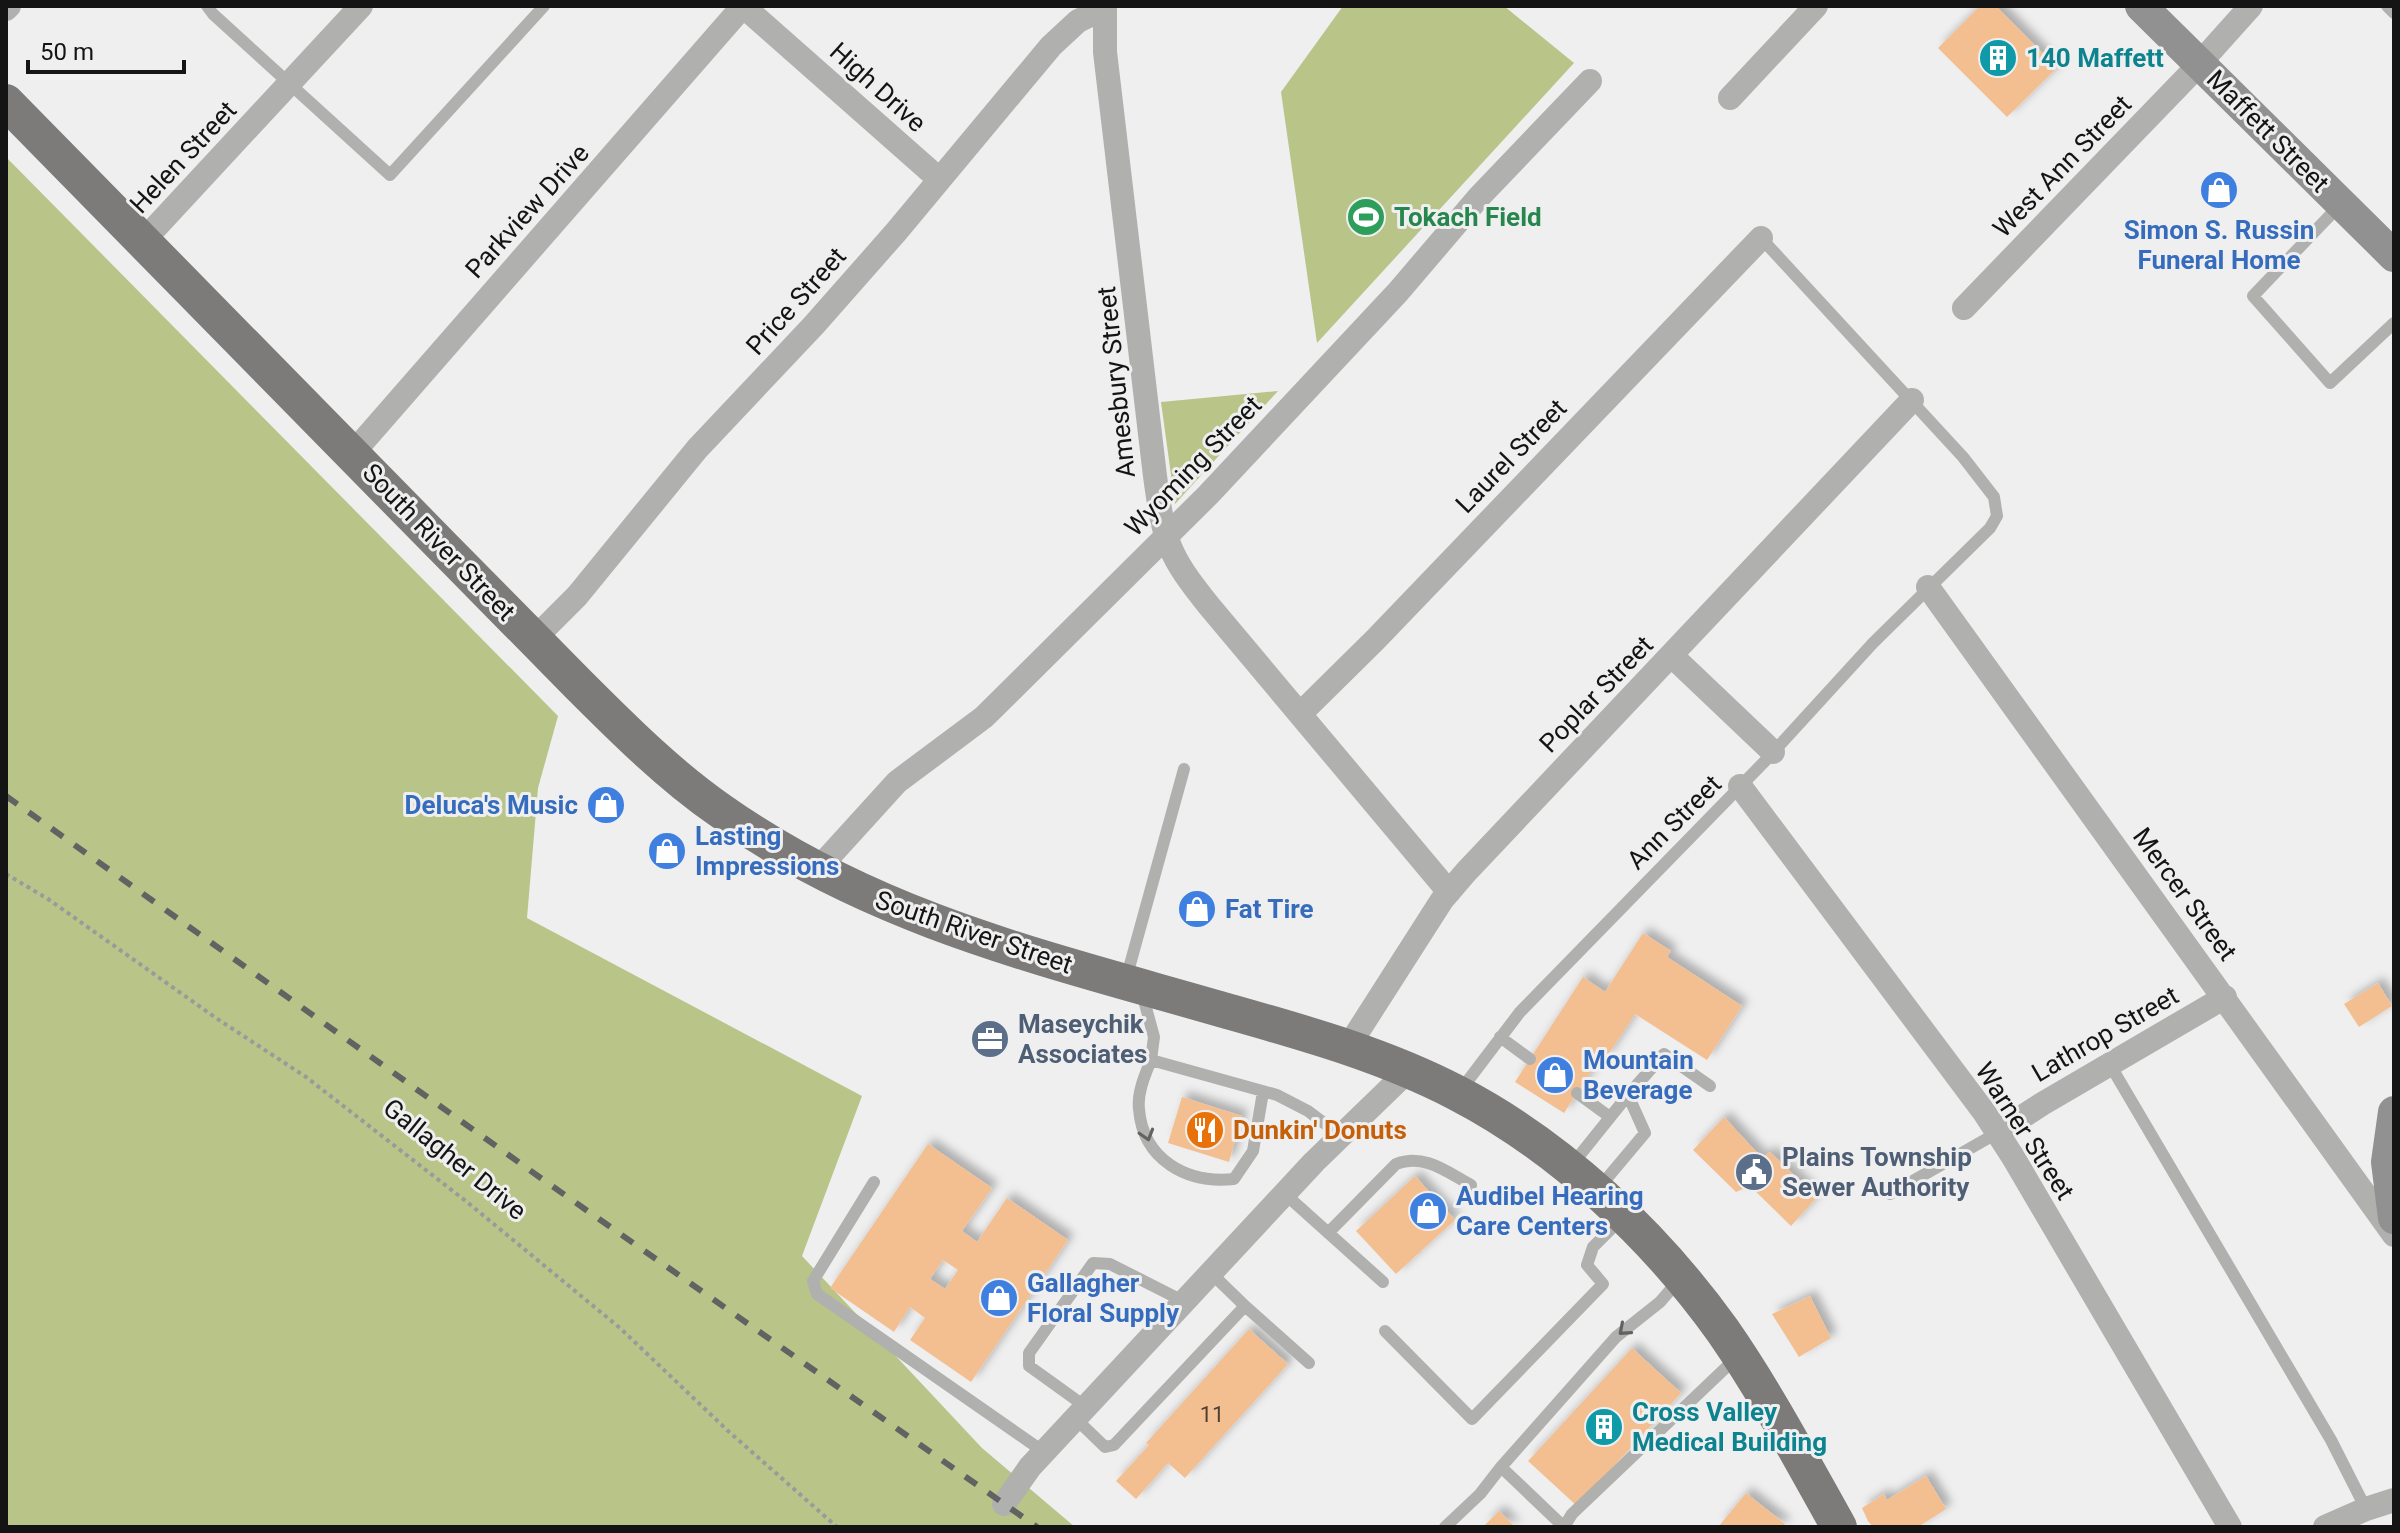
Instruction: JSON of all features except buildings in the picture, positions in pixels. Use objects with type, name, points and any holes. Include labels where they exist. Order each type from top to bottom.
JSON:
[{"type":"main road","name":"Maffett Street","points":[[2141,6],[2394,256]]},
{"type":"main road","name":"South River Street","points":[[6,102],[534,639],[673,774],[720,811],[817,870],[908,913],[979,939],[1348,1047],[1458,1093],[1524,1135],[1623,1217],[1681,1278],[1739,1356],[1837,1526]]},
{"type":"main road","points":[[2394,1112],[2387,1162],[2394,1218]]},
{"type":"street","name":"Helen Street","points":[[143,241],[361,6]]},
{"type":"street","name":"High Drive","points":[[743,6],[939,179]]},
{"type":"street","name":"Parkview Drive","points":[[352,454],[743,6]]},
{"type":"street","points":[[1730,98],[1816,6]]},
{"type":"street","name":"West Ann Street","points":[[1964,308],[2190,74],[2251,6]]},
{"type":"street","name":"Price Street","points":[[534,639],[577,596],[697,449],[814,325],[1051,46],[1078,21],[1105,7]]},
{"type":"street","name":"Amesbury Street","points":[[1105,7],[1105,52],[1155,476],[1165,537],[1186,577],[1449,892]]},
{"type":"street","name":"Wyoming Street","points":[[817,870],[897,782],[984,717],[1208,495],[1388,304],[1479,197],[1590,81]]},
{"type":"street","name":"Laurel Street","points":[[1301,713],[1761,238]]},
{"type":"street","name":"Poplar Street","points":[[1348,1047],[1449,892],[1912,400]]},
{"type":"street","name":"Mercer Street","points":[[1928,587],[2394,1235]]},
{"type":"street","points":[[1672,656],[1773,752]]},
{"type":"street","name":"Warner Street","points":[[1740,786],[1909,1009],[1997,1133],[2230,1527]]},
{"type":"street","name":"Lathrop Street","points":[[1997,1133],[2109,1063],[2225,997]]},
{"type":"street","points":[[1004,1504],[1030,1467],[1285,1194],[1409,1070]]},
{"type":"street","points":[[2325,1527],[2394,1500]]},
{"type":"lane","points":[[207,6],[390,175],[544,6]]},
{"type":"lane","points":[[2387,6],[2394,13]]},
{"type":"lane","points":[[2341,204],[2253,296],[2330,383],[2394,323]]},
{"type":"lane","points":[[1761,238],[1912,400]]},
{"type":"lane","name":"Ann Street","points":[[1458,1093],[1500,1037],[1575,954],[1773,752],[1928,587],[1990,528],[1998,508],[1994,497],[1912,400]]},
{"type":"lane","points":[[1184,769],[1167,823],[1132,984],[1154,1037],[1139,1109],[1151,1150],[1177,1170],[1214,1181],[1234,1179],[1253,1151],[1263,1092]]},
{"type":"lane","points":[[1500,1037],[1530,1059]]},
{"type":"lane","points":[[1582,1180],[1610,1117],[1664,1054],[1710,1086]]},
{"type":"lane","points":[[1151,1060],[1277,1095],[1308,1111],[1341,1136]]},
{"type":"lane","points":[[2109,1063],[2331,1440],[2366,1509]]},
{"type":"lane","points":[[1577,1093],[1610,1117]]},
{"type":"lane","points":[[1582,1180],[1645,1133],[1628,1095]]},
{"type":"lane","name":"Lathrop Street","points":[[1890,1194],[1997,1133]]},
{"type":"lane","points":[[1328,1233],[1396,1164],[1407,1159],[1427,1162],[1471,1185]]},
{"type":"lane","points":[[874,1182],[813,1281],[817,1294],[1044,1452]]},
{"type":"lane","points":[[1285,1194],[1383,1282]]},
{"type":"lane","points":[[1385,1331],[1472,1419],[1603,1284],[1587,1265],[1593,1247],[1623,1217]]},
{"type":"lane","points":[[1185,1302],[1110,1264],[1093,1263],[1029,1353],[1029,1366],[1081,1413],[1105,1447],[1114,1445],[1245,1306]]},
{"type":"lane","points":[[1212,1274],[1309,1363]]},
{"type":"lane","points":[[1445,1527],[1480,1494],[1616,1337],[1660,1302],[1681,1278]]},
{"type":"lane","points":[[1501,1467],[1564,1527],[1572,1514],[1739,1356]]},
{"type":"path","name":"Gallagher Drive","points":[[6,874],[48,899],[216,1018],[306,1077],[467,1202],[620,1328],[727,1430],[837,1527]]},
{"type":"green space","name":"Tokach Field","points":[[1343,6],[1504,6],[1574,63],[1317,343],[1281,92]]},
{"type":"green space","points":[[6,157],[558,716],[538,788],[527,918],[862,1096],[802,1256],[982,1448],[1075,1527],[6,1527]]},
{"type":"green space","points":[[1278,391],[1175,504],[1161,402]]},
{"type":"railway","points":[[6,796],[1037,1527]]},
{"type":"place","name":"140 Maffett","points":[[1998,58]]},
{"type":"place","name":"Simon S. Russin Funeral Home","points":[[2219,190]]},
{"type":"place","name":"Tokach Field","points":[[1366,217]]},
{"type":"place","name":"Deluca's Music","points":[[606,805]]},
{"type":"place","name":"Lasting Impressions","points":[[667,851]]},
{"type":"place","name":"Fat Tire","points":[[1197,909]]},
{"type":"place","name":"Maseychik Associates","points":[[990,1039]]},
{"type":"place","name":"Mountain Beverage","points":[[1555,1075]]},
{"type":"place","name":"Dunkin' Donuts","points":[[1205,1130]]},
{"type":"place","name":"Plains Township Sewer Authority","points":[[1754,1172]]},
{"type":"place","name":"Audibel Hearing Care Centers","points":[[1428,1211]]},
{"type":"place","name":"Gallagher Floral Supply","points":[[999,1298]]},
{"type":"place","name":"Cross Valley Medical Building","points":[[1604,1427]]}]
